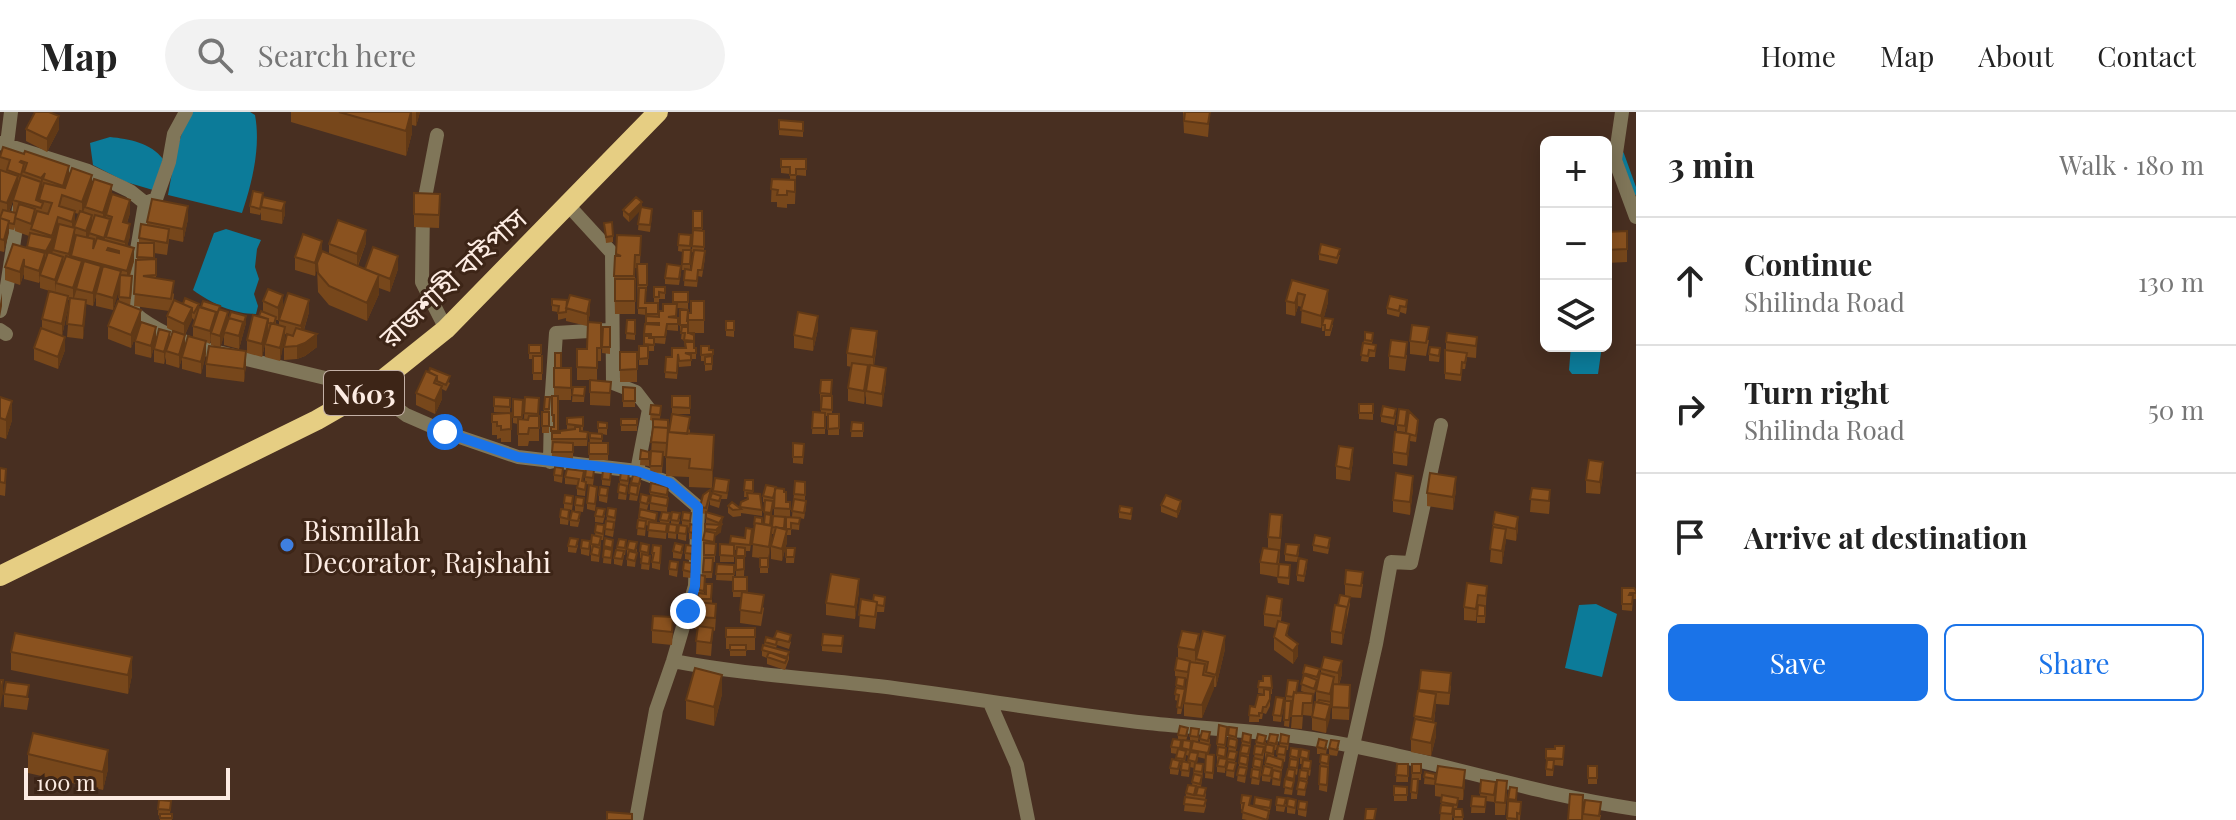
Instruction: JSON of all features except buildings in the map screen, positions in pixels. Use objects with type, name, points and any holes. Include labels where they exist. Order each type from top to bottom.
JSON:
[{"type":"highway","name":"রাজশাহী বাইপাস","points":[[0,576],[305,426],[371,389],[446,329],[658,112]]},
{"type":"street","points":[[11,112],[4,144],[32,161],[88,171],[130,191],[145,203]]},
{"type":"street","points":[[145,203],[156,199],[169,162],[174,134],[186,112]]},
{"type":"street","points":[[1622,112],[1615,160],[1636,217]]},
{"type":"street","points":[[437,135],[423,208],[422,282],[446,329]]},
{"type":"street","points":[[0,311],[17,251],[15,220],[23,194]]},
{"type":"street","points":[[145,203],[126,277],[133,312],[145,323],[209,350],[371,389],[406,415],[518,457],[637,471],[670,483],[698,507],[695,586],[656,710],[636,820]]},
{"type":"street","points":[[568,205],[612,253],[613,383],[636,392],[649,409],[637,471]]},
{"type":"street","points":[[550,462],[556,333],[612,330]]},
{"type":"street","points":[[1336,820],[1376,644],[1391,562],[1411,563],[1441,425]]},
{"type":"street","points":[[673,661],[718,670],[910,690],[1147,723],[1290,735],[1352,745],[1636,809]]},
{"type":"street","points":[[990,703],[1017,765],[1028,820]]},
{"type":"water","points":[[190,112],[250,112],[255,115],[257,140],[254,165],[242,213],[168,195],[179,142]]},
{"type":"water","points":[[110,137],[146,146],[163,159],[153,190],[126,182],[93,165],[90,143]]},
{"type":"water","points":[[226,229],[261,240],[255,267],[259,279],[254,294],[258,306],[256,314],[223,307],[193,290],[214,233]]},
{"type":"water","points":[[1570,352],[1601,352],[1598,374],[1572,374],[1569,370]]},
{"type":"water","points":[[1596,604],[1617,614],[1602,677],[1565,668],[1579,605]]},
{"type":"waterway","points":[[1622,154],[1636,193]]},
{"type":"place","name":"Bismillah Decorator, Rajshahi","points":[[287,545]]},
{"type":"route","points":[[445,432],[518,457],[637,471],[670,483],[698,507],[695,586],[688,611]]}]
